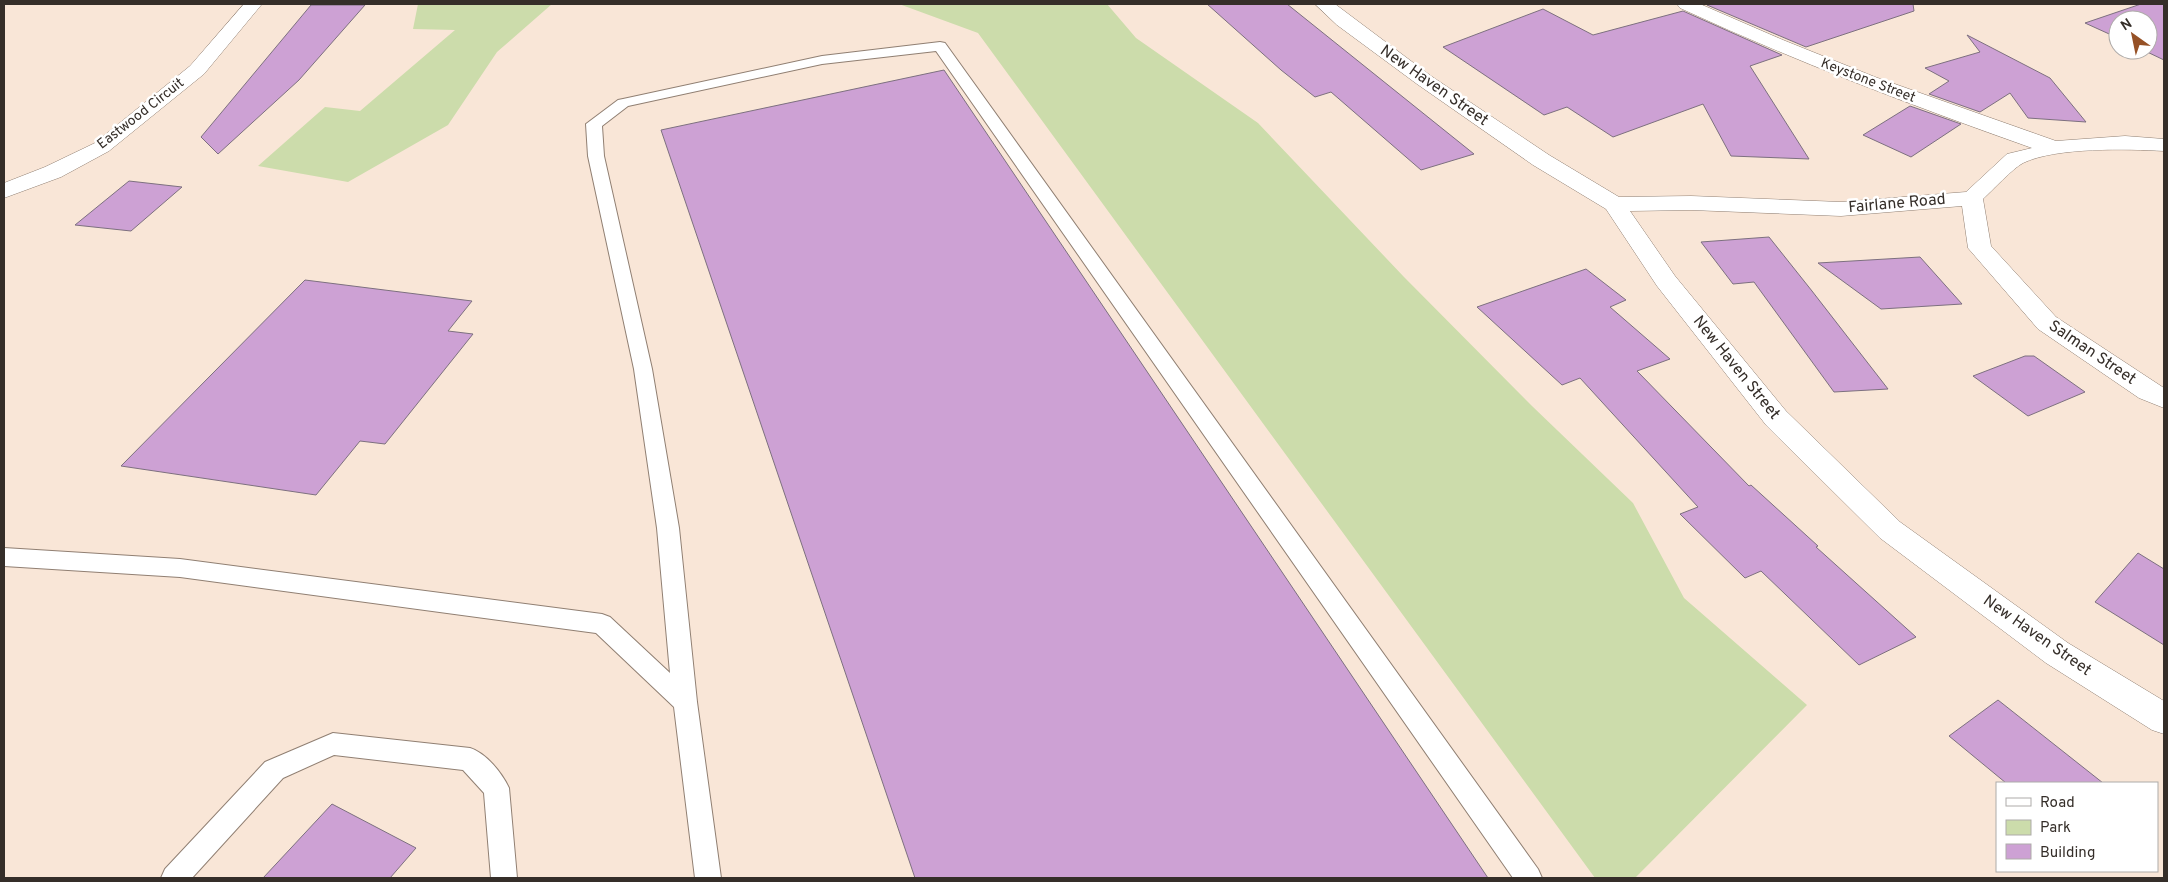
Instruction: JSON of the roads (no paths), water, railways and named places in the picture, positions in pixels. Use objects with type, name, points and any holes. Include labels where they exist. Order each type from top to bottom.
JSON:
[{"type":"street","name":"Eastwood Circuit","points":[[4,191],[53,172],[102,147],[197,70],[253,4]]},
{"type":"street","name":"New Haven Street","points":[[1324,4],[1344,21],[1432,85],[1541,160],[1614,204],[1666,282],[1776,418],[1890,530],[2057,653],[2164,719]]},
{"type":"street","name":"Keystone Street","points":[[1686,4],[1760,39],[1903,96],[2054,148]]},
{"type":"street","points":[[1972,198],[2015,159],[2054,148],[2126,142],[2164,145]]},
{"type":"street","name":"Fairlane Road","points":[[1614,204],[1691,203],[1841,209],[1972,198]]},
{"type":"street","name":"Salman Street","points":[[1972,198],[1980,248],[2046,323],[2148,391],[2164,399]]},
{"type":"lane","points":[[708,878],[685,702],[667,519],[643,369],[596,156],[594,124],[623,102],[822,60],[940,46],[1529,878]]},
{"type":"lane","points":[[4,557],[180,568],[602,624],[685,702]]},
{"type":"lane","points":[[174,878],[274,770],[333,744],[470,759],[496,788],[504,878]]}]
